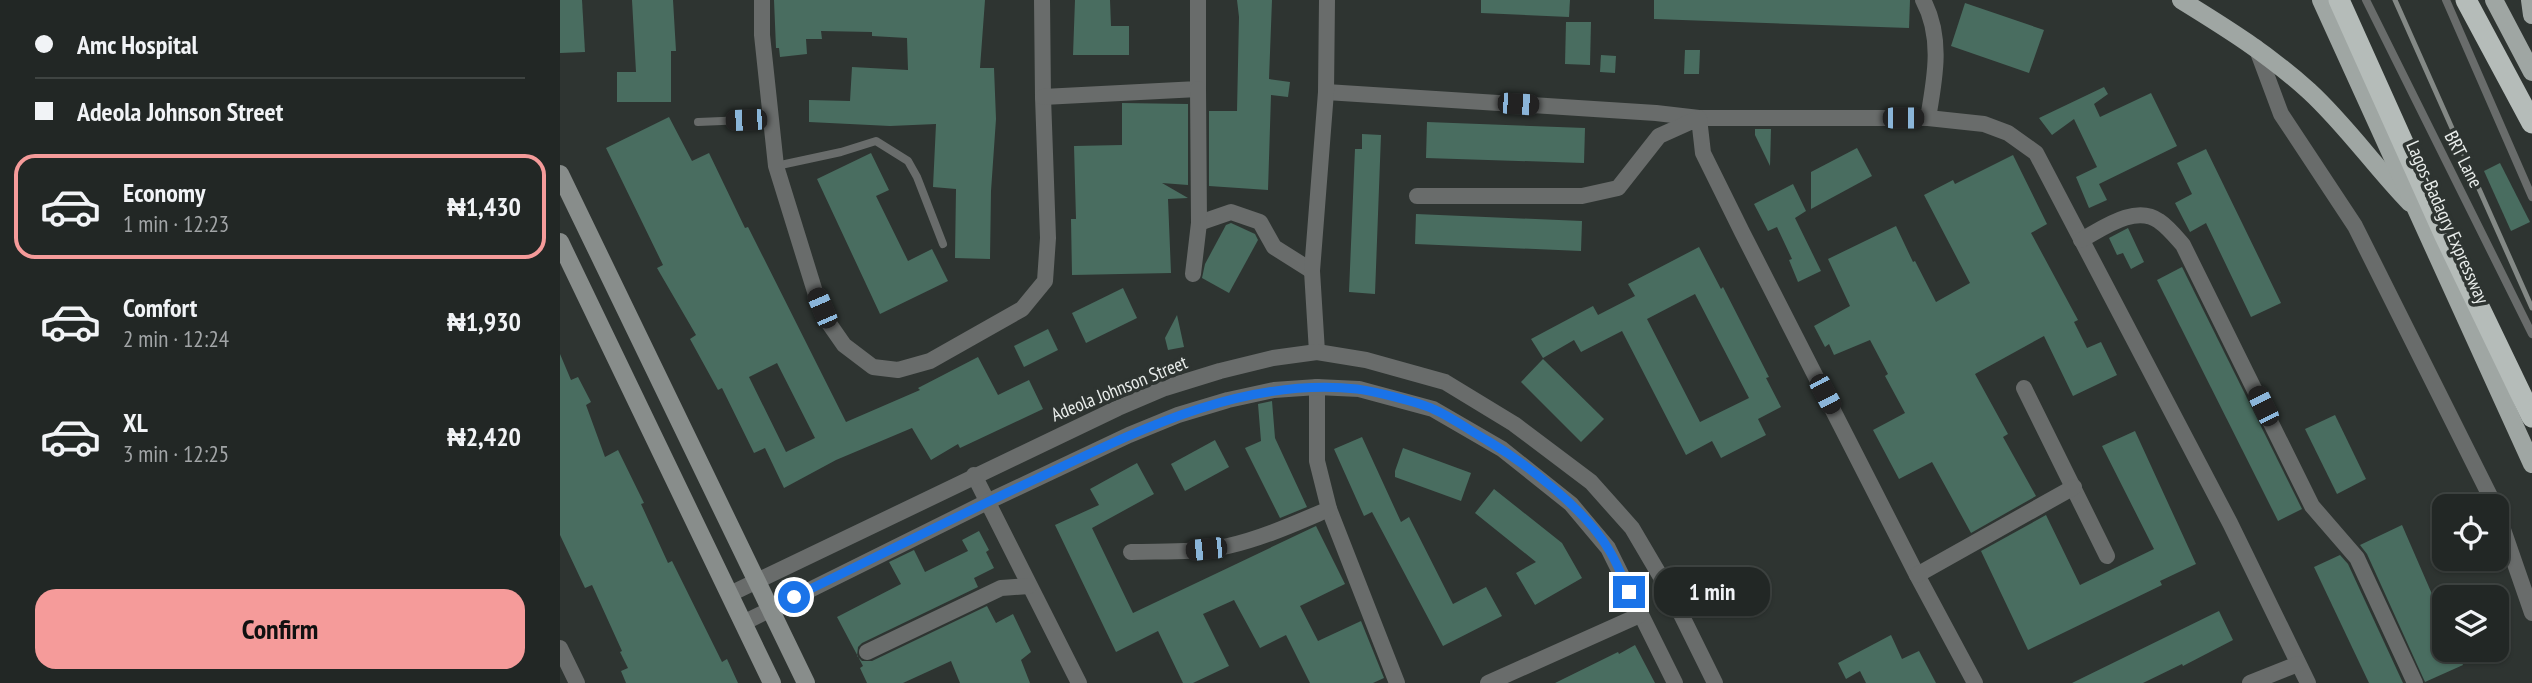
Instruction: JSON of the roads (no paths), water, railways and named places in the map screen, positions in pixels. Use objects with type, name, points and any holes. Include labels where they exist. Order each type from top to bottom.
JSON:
[{"type":"highway","name":"Lagos-Badagry Expressway","points":[[2339,0],[2445,236],[2532,417]]},
{"type":"highway","points":[[2466,0],[2532,123]]},
{"type":"main road","points":[[2181,0],[2256,46],[2310,92],[2420,214]]},
{"type":"main road","name":"Lagos-Badagry Expressway","points":[[2321,0],[2532,464]]},
{"type":"main road","points":[[2494,0],[2532,72]]},
{"type":"main road","points":[[2530,0],[2532,15]]},
{"type":"street","points":[[762,0],[762,35],[776,166],[816,295],[828,322],[844,345],[873,367],[898,370],[930,360],[1022,309],[1045,281],[1048,238],[1042,0]]},
{"type":"street","points":[[1193,274],[1199,223],[1198,0]]},
{"type":"street","points":[[1317,352],[1312,271],[1326,92],[1327,0]]},
{"type":"street","points":[[1923,0],[1933,18],[1936,45],[1935,80],[1928,118]]},
{"type":"street","points":[[2256,46],[2281,114],[2355,226],[2489,494]]},
{"type":"street","points":[[1043,97],[1198,89]]},
{"type":"street","points":[[1326,92],[1699,118],[1928,118],[1984,124],[2008,133],[2036,153],[2230,523],[2308,683]]},
{"type":"street","points":[[1417,195],[1582,197],[1618,188],[1659,136],[1699,118]]},
{"type":"street","points":[[1699,118],[1703,153],[1917,575],[1975,683]]},
{"type":"street","points":[[560,174],[806,683]]},
{"type":"street","points":[[1199,223],[1231,212],[1260,222],[1274,247],[1312,271]]},
{"type":"street","points":[[2081,240],[2137,214],[2158,219],[2183,245],[2312,506],[2357,558],[2414,683]]},
{"type":"street","points":[[560,242],[772,683]]},
{"type":"street","name":"Adeola Johnson Street","points":[[730,594],[974,475],[1166,388],[1247,365],[1317,352],[1366,360],[1445,382],[1514,424],[1591,482],[1632,528],[1672,596],[1715,683]]},
{"type":"street","points":[[743,623],[987,502],[1129,435],[1178,415],[1274,390],[1317,387],[1359,389],[1433,409],[1502,449],[1572,504],[1608,548],[1675,683]]},
{"type":"street","points":[[1317,387],[1317,460],[1329,509],[1396,683]]},
{"type":"street","points":[[2024,388],[2108,556]]},
{"type":"street","points":[[974,475],[1079,683]]},
{"type":"street","points":[[1917,575],[2074,487]]},
{"type":"street","points":[[1130,552],[1225,547],[1262,537],[1329,509]]},
{"type":"street","points":[[2509,547],[2532,613]]},
{"type":"street","points":[[867,652],[1001,588],[1029,586]]},
{"type":"street","points":[[1488,683],[1640,615]]},
{"type":"street","points":[[560,648],[577,683]]},
{"type":"street","points":[[2250,683],[2298,664]]},
{"type":"lane","name":"BRT Lane","points":[[2366,0],[2532,334]]},
{"type":"lane","points":[[2446,0],[2532,197]]},
{"type":"lane","points":[[698,121],[771,119]]},
{"type":"lane","points":[[776,166],[841,152],[876,141],[908,161],[943,244]]},
{"type":"railway","points":[[2395,0],[2532,308]]}]
